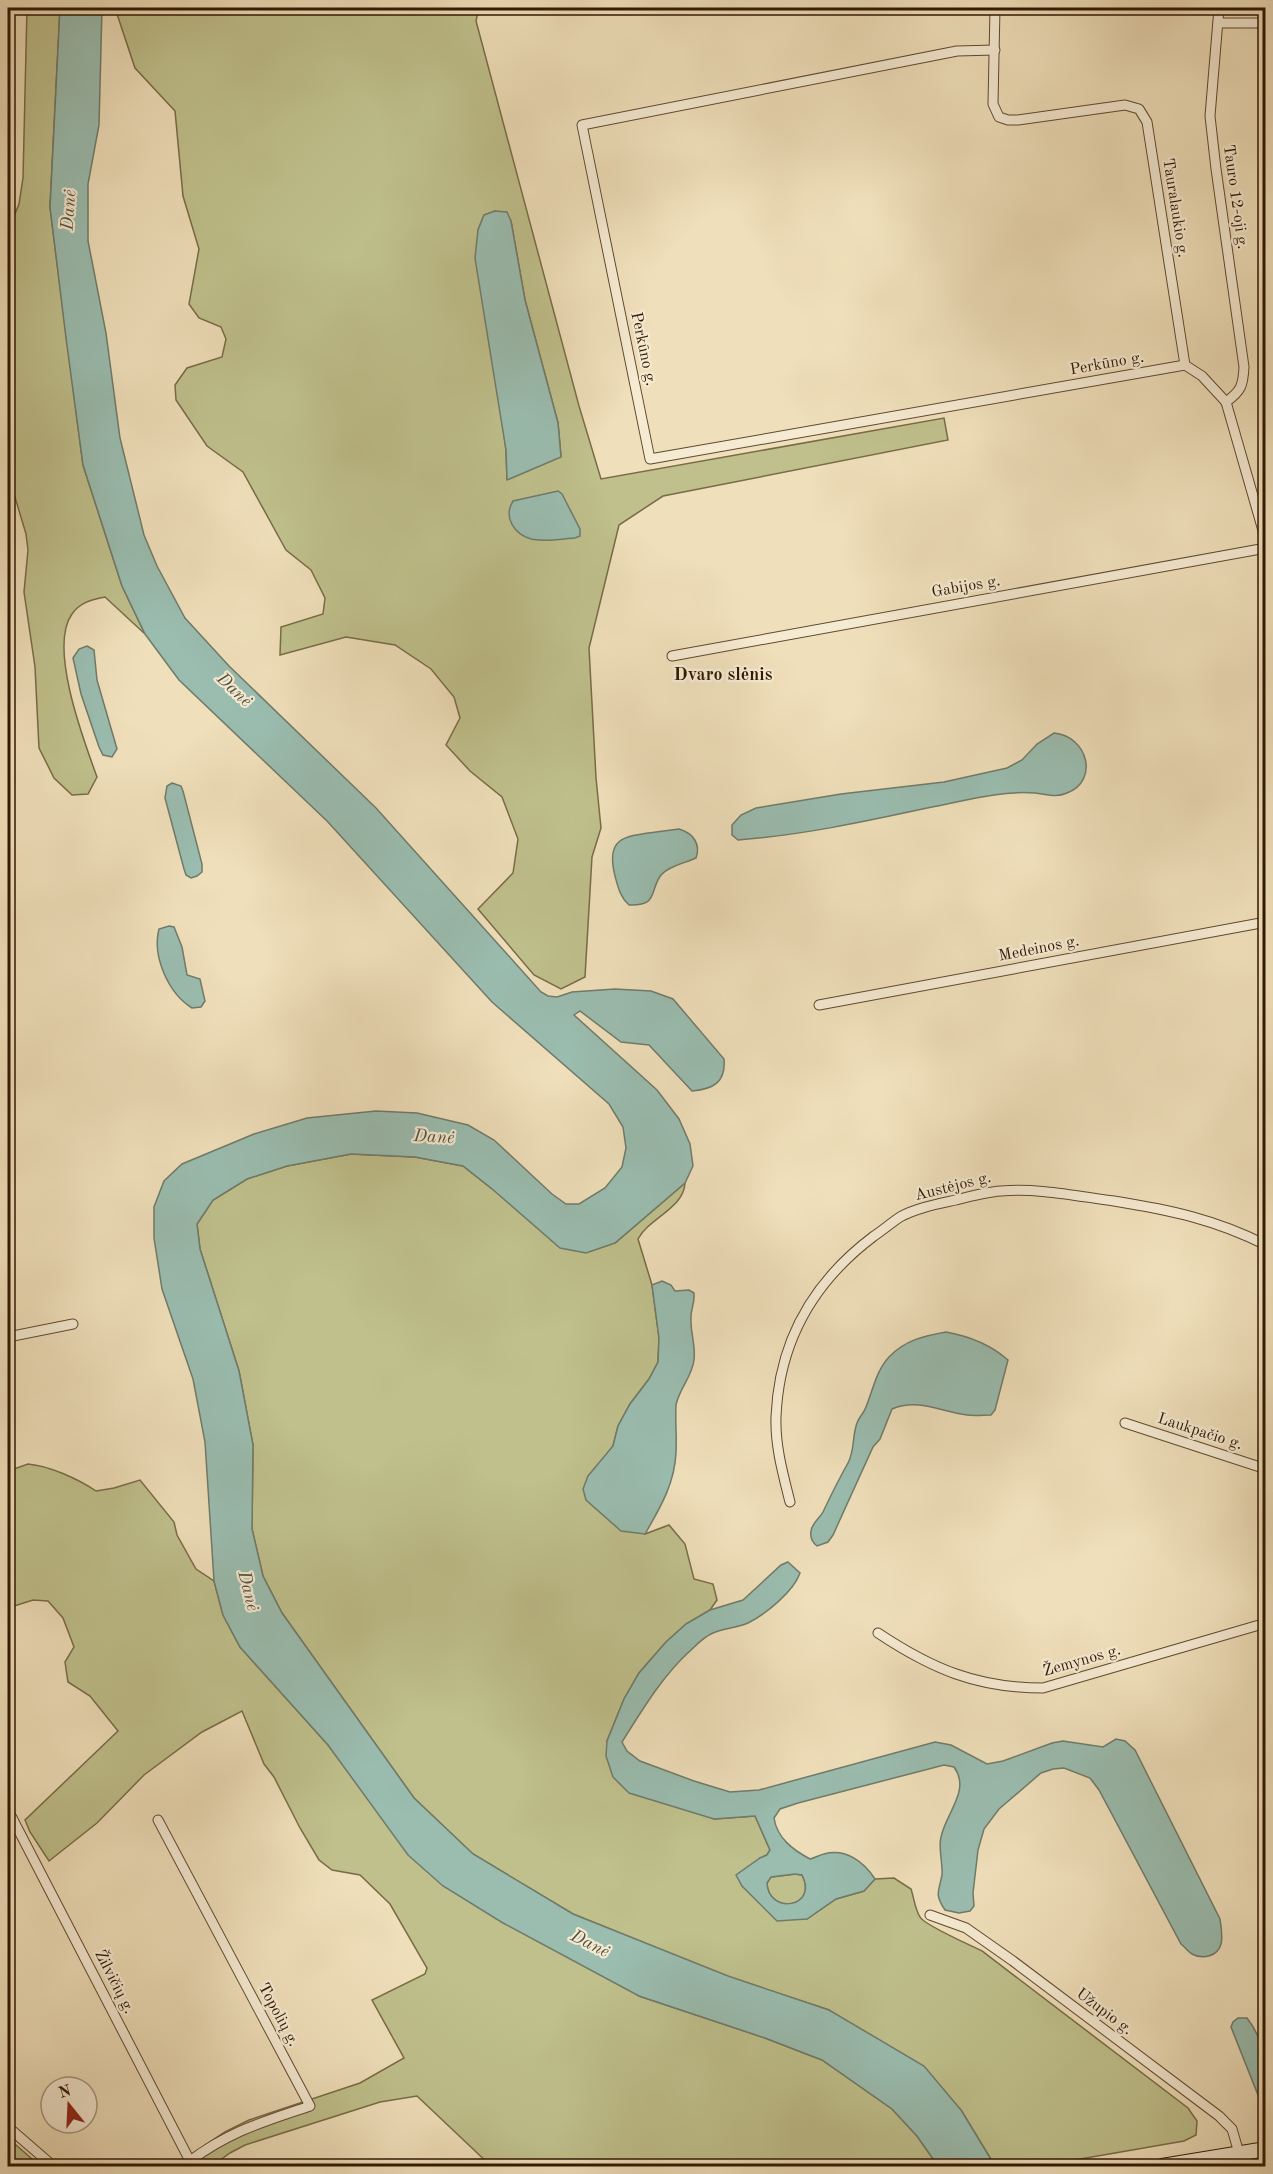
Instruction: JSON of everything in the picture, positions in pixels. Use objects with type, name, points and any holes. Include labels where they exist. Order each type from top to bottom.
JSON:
[{"type":"main road","points":[[1162,2166],[1266,2149]]},
{"type":"street","name":"Tauralaukio g.","points":[[995,8],[993,104],[999,117],[1018,120],[1125,105],[1139,109],[1147,122],[1185,365]]},
{"type":"street","name":"Tauro 12-oji g.","points":[[1220,8],[1210,116],[1244,367],[1243,381],[1238,393],[1226,402]]},
{"type":"street","points":[[1219,23],[1266,23]]},
{"type":"street","name":"Perkūno g.","points":[[995,50],[957,51],[582,125],[650,459],[1185,365]]},
{"type":"street","points":[[1185,365],[1202,376],[1226,402],[1266,541]]},
{"type":"street","name":"Gabijos g.","points":[[672,656],[1266,548]]},
{"type":"street","name":"Medeinos g.","points":[[819,1005],[1266,922]]},
{"type":"street","name":"Austėjos g.","points":[[790,1502],[777,1445],[776,1426],[778,1393],[786,1350],[804,1312],[827,1278],[856,1250],[901,1217],[972,1196],[998,1191],[1030,1190],[1171,1210],[1214,1222],[1266,1245]]},
{"type":"street","points":[[8,1336],[73,1324]]},
{"type":"street","name":"Laukpačio g.","points":[[1125,1423],[1266,1469]]},
{"type":"street","name":"Žemynos g.","points":[[878,1633],[910,1655],[951,1673],[986,1683],[1022,1688],[1043,1688],[1266,1623]]},
{"type":"street","name":"Žilvičių g.","points":[[8,1810],[187,2164]]},
{"type":"street","name":"Topolių g.","points":[[158,1820],[310,2106],[242,2129],[214,2143],[187,2164]]},
{"type":"street","name":"Užupio g.","points":[[930,1915],[966,1928],[1219,2116],[1232,2129],[1239,2153]]},
{"type":"street","points":[[8,2127],[53,2166]]},
{"type":"green space","points":[[27,8],[60,8],[50,207],[83,465],[122,586],[145,634],[105,597],[79,607],[72,614],[66,629],[64,648],[66,671],[77,718],[97,777],[88,794],[72,795],[54,778],[39,748],[35,667],[24,592],[28,550],[26,534],[8,474],[8,231],[19,204],[23,178]]},
{"type":"green space","points":[[115,8],[479,8],[476,21],[579,406],[601,479],[944,418],[948,440],[663,496],[619,525],[589,648],[601,828],[592,857],[585,977],[561,989],[534,975],[478,909],[513,873],[518,839],[502,797],[470,771],[446,745],[460,718],[454,697],[431,669],[395,645],[346,637],[280,655],[281,627],[323,614],[325,598],[311,570],[286,550],[243,472],[207,446],[176,400],[175,385],[187,368],[222,357],[226,339],[221,327],[199,318],[189,304],[199,249],[183,196],[175,111],[135,68]],"holes":[[[495,211],[511,221],[525,300],[558,423],[561,456],[507,479],[506,450],[478,230],[484,215]]]},
{"type":"green space","points":[[351,1154],[415,1157],[463,1166],[491,1188],[615,1243],[685,1183],[679,1199],[638,1239],[652,1285],[659,1338],[658,1362],[649,1379],[630,1404],[618,1426],[613,1446],[604,1458],[645,1534],[669,1525],[685,1544],[694,1579],[713,1584],[717,1600],[710,1610],[686,1624],[666,1642],[639,1673],[624,1699],[607,1741],[714,1819],[755,1816],[770,1850],[767,1855],[760,1858],[742,1886],[807,1919],[836,1899],[864,1891],[875,1879],[894,1878],[911,1889],[917,1911],[923,1921],[982,1951],[1188,2108],[1197,2121],[1196,2135],[1184,2141],[1040,2166],[995,2166],[961,2110],[829,2010],[728,1977],[573,1914],[473,1854],[414,1798],[282,1613],[263,1576],[252,1529],[253,1445],[239,1371],[200,1249],[197,1224],[213,1200],[247,1179],[287,1166]]},
{"type":"green space","points":[[28,1464],[64,1474],[96,1491],[140,1480],[174,1522],[177,1535],[196,1569],[214,1581],[223,1615],[240,1647],[328,1745],[364,1793],[639,1996],[765,2038],[822,2060],[892,2109],[917,2136],[938,2166],[491,2166],[417,2096],[380,2102],[245,2145],[212,2166],[179,2166],[205,2145],[249,2120],[360,2083],[404,2058],[372,2000],[425,1974],[427,1968],[390,1904],[360,1875],[332,1870],[319,1860],[274,1777],[264,1764],[242,1711],[202,1732],[144,1775],[97,1823],[49,1861],[25,1820],[118,1731],[90,1696],[68,1682],[65,1662],[74,1647],[63,1618],[48,1601],[33,1600],[8,1608],[8,1468],[14,1469]]},
{"type":"green space","points":[[802,1875],[805,1886],[804,1895],[799,1901],[791,1904],[775,1900],[769,1893],[767,1883],[771,1877]]},
{"type":"green space","points":[[8,2138],[40,2166],[8,2166]]},
{"type":"water","name":"Danė","points":[[60,8],[102,8],[99,125],[88,184],[88,241],[106,333],[120,438],[144,535],[157,566],[185,618],[229,666],[376,808],[541,992],[557,997],[572,992],[615,989],[651,991],[673,999],[724,1059],[723,1073],[717,1083],[692,1091],[649,1045],[621,1042],[580,1011],[574,1015],[657,1090],[679,1119],[690,1144],[693,1166],[685,1183],[615,1243],[586,1253],[560,1248],[463,1166],[415,1157],[351,1154],[287,1166],[247,1179],[213,1200],[197,1224],[200,1249],[239,1371],[253,1445],[252,1529],[263,1576],[282,1613],[414,1798],[473,1854],[573,1914],[728,1976],[829,2010],[924,2066],[961,2110],[995,2166],[938,2166],[917,2136],[892,2109],[822,2060],[765,2038],[639,1996],[503,1923],[443,1886],[408,1855],[328,1745],[240,1647],[223,1615],[214,1581],[205,1442],[193,1379],[162,1289],[154,1238],[154,1207],[164,1181],[182,1164],[254,1134],[307,1118],[376,1111],[417,1113],[468,1125],[494,1140],[552,1194],[566,1204],[579,1204],[605,1188],[622,1167],[626,1148],[623,1127],[609,1104],[492,1002],[327,821],[179,680],[145,634],[122,586],[83,465],[50,207]]},
{"type":"water","points":[[495,211],[507,212],[511,221],[525,300],[558,423],[561,457],[507,480],[506,450],[475,258],[478,230],[484,215]]},
{"type":"water","points":[[558,491],[562,494],[580,529],[580,536],[558,540],[536,540],[525,537],[515,529],[509,513],[513,501]]},
{"type":"water","points":[[87,646],[94,650],[97,680],[117,749],[112,757],[103,755],[99,747],[81,694],[73,658],[79,649]]},
{"type":"water","points":[[1054,733],[1075,742],[1085,759],[1084,779],[1067,793],[1055,795],[999,794],[811,831],[738,840],[732,835],[732,825],[741,815],[756,808],[841,794],[944,782],[1007,768],[1022,760],[1037,744]]},
{"type":"water","points":[[172,783],[181,786],[183,791],[202,864],[202,872],[191,878],[186,875],[184,869],[165,798],[167,786]]},
{"type":"water","points":[[679,829],[688,833],[695,840],[696,858],[664,872],[657,881],[652,896],[645,903],[629,905],[621,895],[615,876],[613,853],[615,846],[627,837]]},
{"type":"water","points":[[174,927],[182,947],[187,975],[200,979],[205,1001],[201,1007],[192,1008],[183,1001],[169,984],[164,973],[157,940],[159,929]]},
{"type":"water","points":[[662,1281],[671,1285],[675,1291],[689,1290],[694,1293],[691,1323],[694,1355],[691,1372],[676,1405],[676,1452],[670,1485],[645,1534],[621,1531],[586,1500],[583,1489],[588,1476],[613,1446],[618,1426],[658,1362],[659,1338],[652,1285]]},
{"type":"water","points":[[946,1332],[979,1342],[1008,1360],[995,1410],[991,1415],[973,1415],[921,1405],[892,1409],[880,1439],[873,1447],[833,1535],[828,1542],[817,1546],[811,1537],[812,1528],[823,1512],[850,1458],[857,1423],[881,1368],[889,1357],[902,1346],[923,1337]]},
{"type":"water","points":[[788,1562],[800,1573],[792,1587],[771,1608],[755,1619],[744,1625],[710,1634],[698,1643],[671,1670],[654,1693],[622,1742],[627,1751],[640,1761],[730,1792],[759,1790],[935,1742],[951,1745],[987,1764],[1063,1741],[1103,1747],[1116,1739],[1125,1741],[1135,1750],[1220,1919],[1222,1941],[1217,1951],[1210,1956],[1201,1957],[1191,1953],[1181,1944],[1099,1790],[1090,1778],[1064,1768],[1041,1773],[999,1809],[984,1829],[978,1850],[973,1893],[974,1906],[970,1911],[959,1913],[945,1910],[939,1900],[938,1892],[942,1875],[941,1837],[959,1793],[959,1776],[954,1767],[944,1765],[780,1809],[774,1818],[778,1832],[798,1852],[810,1859],[822,1854],[847,1855],[860,1862],[875,1879],[864,1891],[836,1899],[807,1919],[777,1921],[742,1886],[736,1875],[767,1855],[770,1850],[755,1816],[714,1819],[629,1793],[613,1777],[606,1756],[607,1741],[624,1699],[639,1673],[666,1642],[686,1624],[710,1610],[743,1600],[781,1565]],"holes":[[[802,1875],[805,1886],[804,1895],[799,1900],[783,1903],[775,1900],[769,1893],[767,1883],[771,1877]]]},
{"type":"water","points":[[1238,2018],[1247,2018],[1263,2049],[1266,2070],[1265,2105],[1260,2100],[1231,2027]]},
{"type":"district","name":"Dvaro slėnis","points":[[723,675]]}]
